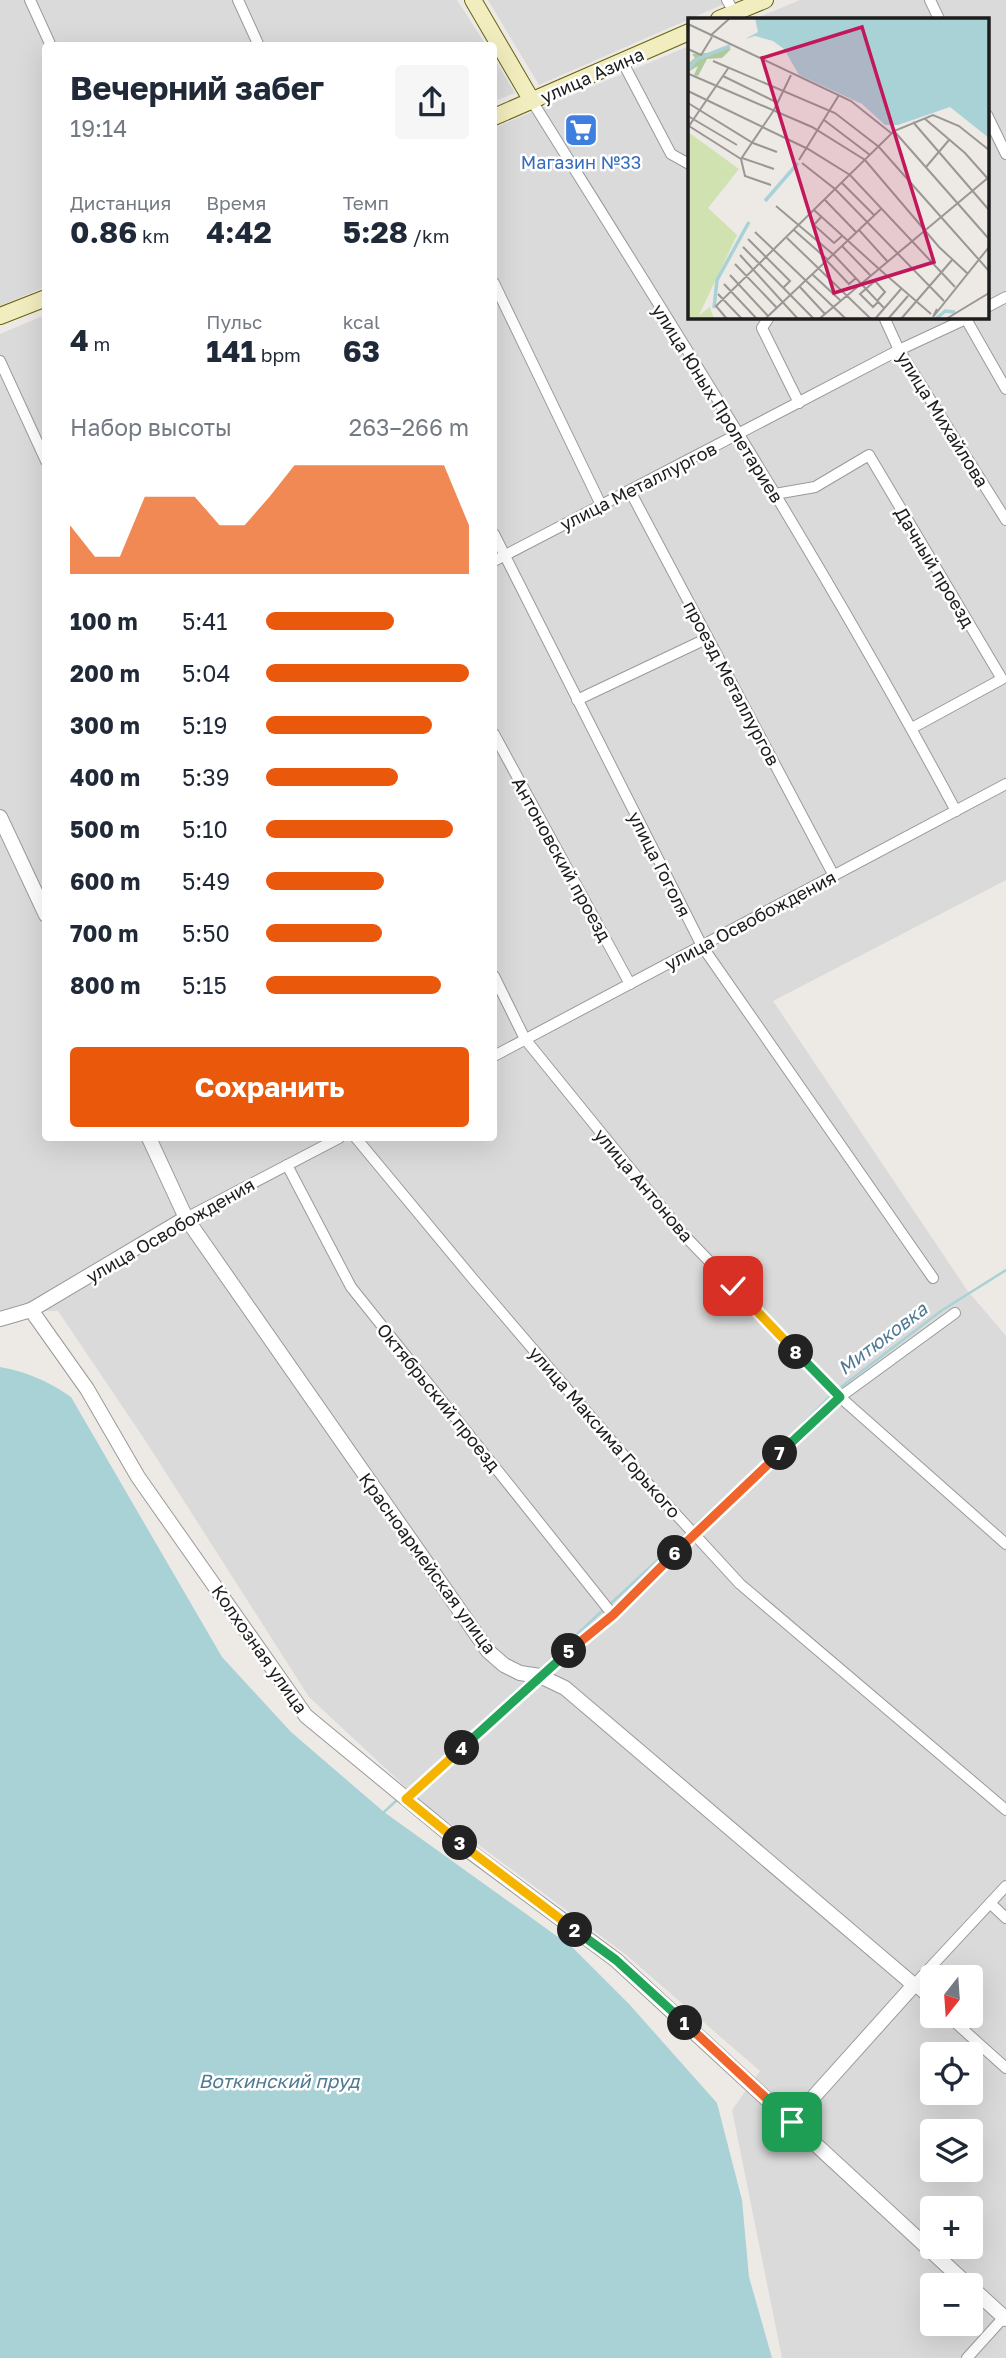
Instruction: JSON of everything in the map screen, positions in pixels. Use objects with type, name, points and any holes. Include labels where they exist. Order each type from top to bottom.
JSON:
[{"type":"main road","name":"улица Юных Пролетариев","points":[[473,0],[532,101]]},
{"type":"main road","points":[[730,13],[765,0]]},
{"type":"main road","name":"улица Азина","points":[[497,116],[688,32]]},
{"type":"main road","points":[[0,316],[42,300]]},
{"type":"street","points":[[30,0],[49,42]]},
{"type":"street","points":[[238,0],[257,42]]},
{"type":"street","points":[[930,0],[939,18]]},
{"type":"street","points":[[622,61],[671,154],[688,162]]},
{"type":"street","name":"улица Юных Пролетариев","points":[[532,101],[775,494],[912,729],[956,811]]},
{"type":"street","points":[[988,117],[1006,154]]},
{"type":"street","points":[[497,289],[601,505]]},
{"type":"street","points":[[988,306],[1006,297]]},
{"type":"street","points":[[768,318],[762,328],[799,403]]},
{"type":"street","name":"улица Михайлова","points":[[884,318],[900,350],[1006,520]]},
{"type":"street","points":[[968,318],[1006,389]]},
{"type":"street","name":"улица Металлургов","points":[[499,558],[900,350],[968,318]]},
{"type":"street","points":[[0,361],[42,452]]},
{"type":"street","name":"Дачный проезд","points":[[775,494],[816,487],[869,455],[1002,679],[912,729]]},
{"type":"street","name":"проезд Металлургов","points":[[630,491],[834,876]]},
{"type":"street","name":"улица Гоголя","points":[[499,558],[577,699],[702,946],[933,1278]]},
{"type":"street","points":[[577,699],[708,638]]},
{"type":"street","name":"Антоновский проезд","points":[[497,740],[630,984]]},
{"type":"street","name":"улица Освобождения","points":[[497,1054],[1006,784]]},
{"type":"street","points":[[0,817],[42,906]]},
{"type":"street","name":"улица Антонова","points":[[497,982],[525,1039],[684,1235],[840,1397],[1006,1544]]},
{"type":"street","name":"Красноармейская улица","points":[[150,1141],[186,1218],[488,1651],[504,1665],[520,1673],[540,1675],[565,1688],[920,1990]]},
{"type":"street","name":"улица Освобождения","points":[[1,1317],[31,1310],[186,1218],[333,1141]]},
{"type":"street","name":"улица Максима Горького","points":[[358,1141],[482,1290],[740,1584],[1006,1810]]},
{"type":"street","name":"Октябрьский проезд","points":[[287,1165],[351,1287],[613,1615]]},
{"type":"street","name":"Колхозная улица","points":[[31,1310],[87,1389],[138,1477],[306,1716],[472,1853],[616,1960],[956,2273]]},
{"type":"street","points":[[406,1799],[540,1675],[613,1615],[691,1531],[840,1397],[955,1313]]},
{"type":"street","points":[[792,2122],[1006,1886]]},
{"type":"street","points":[[990,1903],[1006,1918]]},
{"type":"street","points":[[961,2028],[1006,2068]]},
{"type":"street","name":"Колхозная улица","points":[[983,2298],[1005,2318]]},
{"type":"street","points":[[967,2358],[1005,2318]]},
{"type":"shaded area","points":[[0,0],[457,0],[484,42],[42,42],[42,288],[0,306]]},
{"type":"shaded area","points":[[488,0],[733,0],[688,18],[539,85]]},
{"type":"shaded area","points":[[800,0],[1006,0],[1006,880],[773,1001],[967,1290],[1006,1336],[1006,2358],[782,2358],[732,2110],[760,2071],[625,1954],[425,1805],[309,1697],[145,1440],[58,1311],[0,1311],[0,334],[42,316],[42,1141],[497,1141],[497,127],[688,46],[688,318],[988,318],[988,18],[756,18]]},
{"type":"shaded area","points":[[497,63],[515,93],[497,100]]},
{"type":"water","name":"Воткинский пруд","points":[[0,1367],[37,1378],[71,1397],[222,1657],[291,1732],[384,1812],[572,1947],[629,2004],[717,2103],[742,2200],[749,2277],[772,2358],[0,2358]]},
{"type":"waterway","name":"Митюковка","points":[[837,1390],[941,1311],[1006,1270]]},
{"type":"waterway","name":"Митюковка","points":[[788,1439],[832,1394]]},
{"type":"waterway","name":"Митюковка","points":[[693,1527],[762,1463]]},
{"type":"waterway","name":"Митюковка","points":[[608,1606],[688,1532]]},
{"type":"waterway","name":"Митюковка","points":[[539,1670],[603,1610]]},
{"type":"waterway","name":"Митюковка","points":[[407,1791],[529,1679]]},
{"type":"waterway","name":"Митюковка","points":[[384,1812],[397,1800]]},
{"type":"place","name":"Магазин №33","points":[[581,130]]},
{"type":"route","points":[[733,1286],[840,1397],[694,1534],[613,1615],[540,1675],[406,1799],[472,1853],[616,1960],[792,2122]]}]
